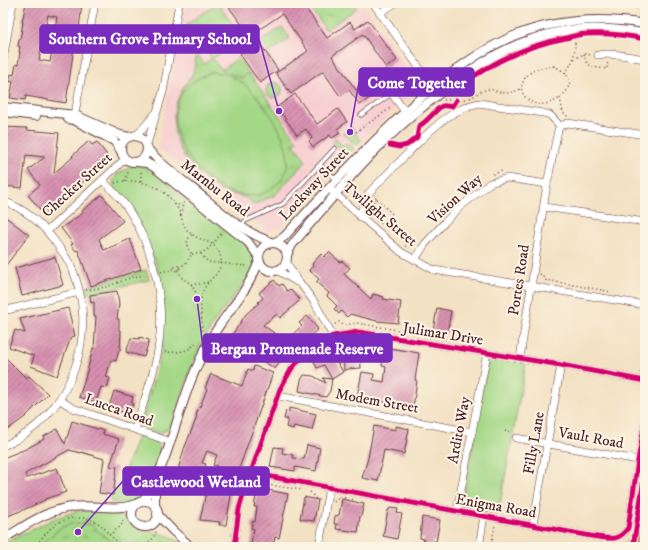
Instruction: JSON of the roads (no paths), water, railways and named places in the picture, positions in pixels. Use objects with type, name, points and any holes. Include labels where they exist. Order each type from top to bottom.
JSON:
[{"type":"main road","points":[[643,547],[645,535]]},
{"type":"street","points":[[3,60],[5,32],[13,3]]},
{"type":"street","points":[[75,117],[95,3]]},
{"type":"street","points":[[3,112],[75,117],[114,142],[128,162],[137,162],[144,158],[147,152],[147,146],[156,112],[163,92],[179,3]]},
{"type":"street","points":[[373,3],[437,94]]},
{"type":"street","points":[[380,13],[395,3]]},
{"type":"street","name":"Lockway Street","points":[[437,94],[476,55],[518,34],[572,21],[621,21],[645,24]]},
{"type":"street","name":"Lockway Street","points":[[273,242],[284,237],[367,147],[407,114],[493,55],[518,44],[563,31],[600,28],[645,33]]},
{"type":"street","points":[[598,55],[614,54],[645,60]]},
{"type":"street","points":[[392,94],[407,114]]},
{"type":"street","points":[[360,217],[365,209],[368,194],[429,131],[446,118],[469,105],[479,103],[500,105],[543,113],[550,115],[560,126],[568,123],[645,135]]},
{"type":"street","points":[[3,106],[75,117],[120,135],[141,138],[147,146]]},
{"type":"street","points":[[121,151],[122,143],[130,136],[139,133],[156,112]]},
{"type":"street","name":"Lockway Street","points":[[287,258],[292,245],[335,194],[407,114]]},
{"type":"street","name":"Portes Road","points":[[520,358],[530,286],[558,130],[560,126]]},
{"type":"street","name":"Marnbu Road","points":[[147,146],[160,162],[252,235],[273,242]]},
{"type":"street","name":"Checker Street","points":[[47,231],[125,159]]},
{"type":"street","name":"Marnbu Road","points":[[137,162],[147,163],[154,167],[248,242],[259,259]]},
{"type":"street","name":"Vision Way","points":[[415,260],[425,244],[445,222],[460,207],[490,183],[507,178],[548,184]]},
{"type":"street","points":[[102,180],[122,202],[135,221],[153,264],[160,304],[158,350],[135,428]]},
{"type":"street","name":"Twilight Street","points":[[329,188],[401,252],[434,270],[530,286]]},
{"type":"street","points":[[3,201],[12,204],[31,216],[47,231],[61,249],[82,291],[81,350],[75,369],[60,400],[34,428],[15,441],[3,446]]},
{"type":"street","points":[[544,206],[645,222]]},
{"type":"street","points":[[128,517],[133,509],[147,496],[155,482],[171,442],[194,371],[220,324],[248,284],[256,269],[262,247],[273,242],[279,243],[284,248],[287,258],[300,284],[315,303],[334,336]]},
{"type":"street","points":[[248,284],[262,274],[284,265],[287,258]]},
{"type":"street","points":[[259,259],[263,267],[274,270],[300,284]]},
{"type":"street","points":[[530,286],[645,305]]},
{"type":"street","points":[[3,311],[82,291]]},
{"type":"street","name":"Julimar Drive","points":[[234,547],[239,509],[280,389],[292,368],[309,349],[334,336],[359,332],[645,380]]},
{"type":"street","name":"Ardito Way","points":[[457,511],[487,353]]},
{"type":"street","name":"Filly Lane","points":[[533,525],[561,365]]},
{"type":"street","name":"Modem Street","points":[[278,396],[472,432]]},
{"type":"street","name":"Lucca Road","points":[[60,400],[73,408],[135,428],[171,442]]},
{"type":"street","name":"Enigma Road","points":[[251,473],[591,536],[615,538],[622,535],[628,528],[645,422]]},
{"type":"street","name":"Vault Road","points":[[516,438],[638,460]]},
{"type":"street","points":[[150,526],[155,521],[155,482]]},
{"type":"street","points":[[319,547],[328,488]]},
{"type":"street","points":[[3,539],[35,519],[70,507],[91,506],[116,508],[131,506],[140,502],[150,502],[173,531],[191,547]]},
{"type":"street","points":[[116,508],[141,526],[150,526],[173,531]]},
{"type":"street","points":[[479,547],[484,516]]},
{"type":"lane","points":[[361,115],[408,82]]},
{"type":"lane","points":[[241,226],[245,221],[283,204],[335,148]]},
{"type":"lane","points":[[320,165],[337,180]]},
{"type":"place","name":"Southern Grove Primary School","points":[[279,111]]},
{"type":"place","name":"Come Together","points":[[350,132]]},
{"type":"place","name":"Bergan Promenade Reserve","points":[[197,299]]},
{"type":"place","name":"Castlewood Wetland","points":[[78,532]]}]
